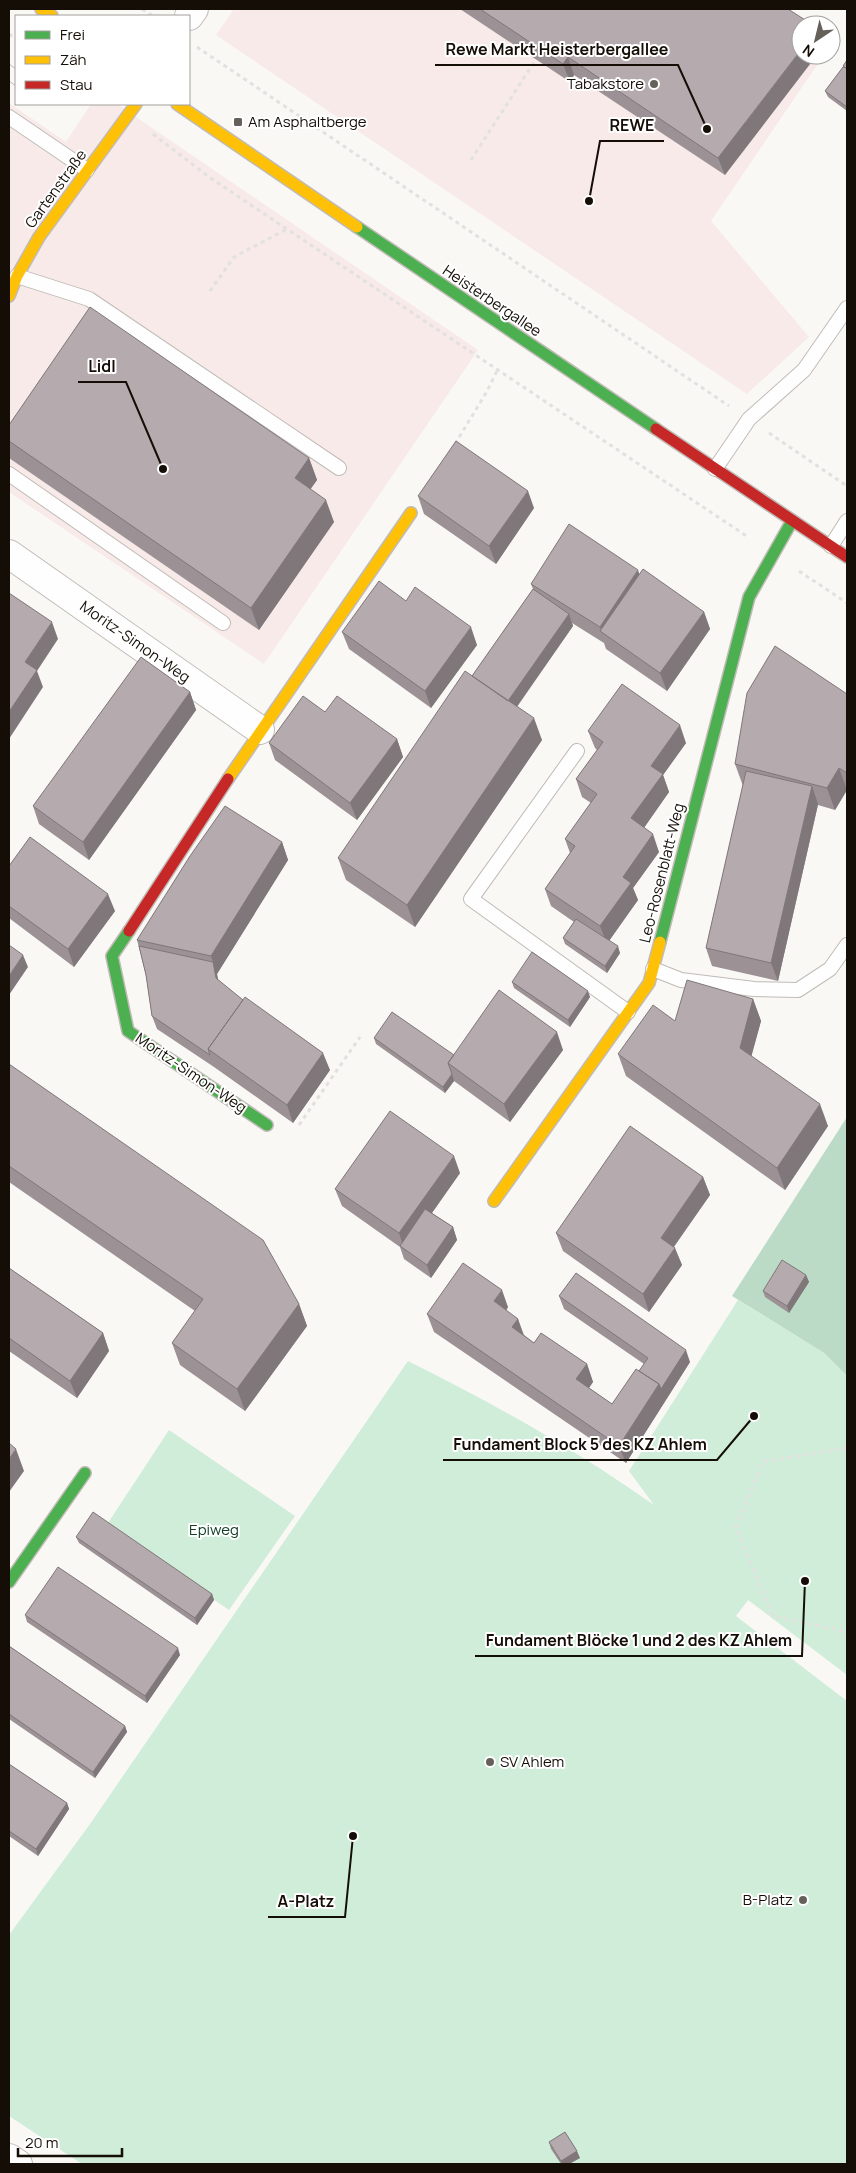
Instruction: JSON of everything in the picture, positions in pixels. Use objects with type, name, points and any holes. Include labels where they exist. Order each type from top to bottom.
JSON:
[{"type":"street","name":"Gartenstraße","points":[[9,296],[17,276],[39,237],[135,105]]},
{"type":"street","name":"Heisterbergallee","points":[[178,105],[847,557]]},
{"type":"street","name":"Moritz-Simon-Weg","points":[[267,1125],[128,1031],[112,956],[260,730],[411,514]]},
{"type":"street","name":"Leo-Rosenblatt-Weg","points":[[494,1201],[649,983],[749,597],[792,520]]},
{"type":"street","name":"Moritz-Simon-Weg","points":[[9,554],[260,730]]},
{"type":"street","points":[[9,1582],[85,1473]]},
{"type":"street","points":[[9,2158],[18,2164]]},
{"type":"lane","points":[[9,117],[87,170]]},
{"type":"lane","points":[[17,276],[89,299],[339,468]]},
{"type":"lane","points":[[715,469],[749,419],[804,370],[847,308]]},
{"type":"lane","points":[[9,474],[223,623]]},
{"type":"lane","points":[[831,546],[847,521]]},
{"type":"lane","points":[[576,751],[471,899],[628,1012]]},
{"type":"lane","points":[[653,969],[681,980],[754,990],[798,990],[830,969],[847,945]]},
{"type":"path","points":[[197,46],[847,486]]},
{"type":"path","points":[[471,160],[536,59]]},
{"type":"path","points":[[129,116],[209,178],[847,603]]},
{"type":"path","points":[[210,291],[234,257],[287,229]]},
{"type":"path","points":[[451,449],[486,393],[497,370]]},
{"type":"path","points":[[267,1125],[290,1140],[360,1037]]},
{"type":"path","points":[[847,1448],[763,1462],[736,1527],[773,1616],[847,1632]]},
{"type":"shaded area","points":[[234,9],[786,9],[792,15],[791,65],[817,65],[711,221],[809,337],[747,394],[216,35]]},
{"type":"shaded area","points":[[9,103],[66,142],[90,105],[118,105],[478,350],[264,664],[9,492]]},
{"type":"green space","points":[[847,1117],[847,1376],[824,1353],[732,1296]]},
{"type":"green space","name":"SV Ahlem","points":[[738,1300],[824,1353],[847,1376],[847,1675],[748,1600],[736,1616],[847,1701],[847,2164],[82,2164],[9,2116],[9,1935],[90,1824],[408,1361],[534,1428],[595,1465],[654,1505],[629,1471]]},
{"type":"green space","name":"Epiweg","points":[[169,1430],[295,1516],[229,1610],[106,1526]]},
{"type":"building","points":[[480,9],[788,9],[797,15],[791,15],[791,63],[718,158],[568,57],[563,64]]},
{"type":"building","points":[[847,60],[847,107],[825,91],[843,67],[846,68],[843,66]]},
{"type":"building","points":[[90,307],[309,458],[295,478],[326,500],[251,608],[9,441],[9,425]]},
{"type":"building","points":[[456,441],[528,491],[489,546],[418,496]]},
{"type":"building","points":[[569,524],[638,570],[600,627],[531,584]]},
{"type":"building","points":[[643,569],[704,612],[660,673],[600,631]]},
{"type":"building","points":[[379,581],[406,601],[415,587],[471,627],[425,691],[342,632]]},
{"type":"building","points":[[533,589],[569,614],[508,701],[472,676]]},
{"type":"building","points":[[9,593],[52,622],[25,662],[37,670],[9,712]]},
{"type":"building","points":[[775,646],[847,694],[847,773],[839,768],[827,788],[735,764],[747,693]]},
{"type":"building","points":[[141,657],[190,692],[83,842],[33,806]]},
{"type":"building","points":[[465,671],[534,718],[407,905],[338,858]]},
{"type":"building","points":[[622,684],[680,725],[651,766],[663,774],[631,818],[653,834],[623,877],[631,883],[600,926],[545,889],[575,846],[565,839],[597,794],[576,779],[603,742],[588,731]]},
{"type":"building","points":[[303,696],[325,712],[337,696],[397,739],[350,803],[269,743]]},
{"type":"building","points":[[746,771],[812,786],[771,963],[706,948]]},
{"type":"building","points":[[225,806],[282,842],[211,956],[137,940],[190,856]]},
{"type":"building","points":[[30,837],[108,894],[68,949],[9,906],[9,866]]},
{"type":"building","points":[[576,919],[618,946],[605,966],[563,938]]},
{"type":"building","points":[[9,945],[23,955],[9,976]]},
{"type":"building","points":[[139,946],[213,962],[216,978],[243,1000],[208,1049],[210,1055],[152,1016],[146,975]]},
{"type":"building","points":[[532,952],[588,991],[568,1020],[512,982]]},
{"type":"building","points":[[687,980],[753,999],[740,1048],[820,1104],[777,1168],[618,1054],[653,1005],[675,1021]]},
{"type":"building","points":[[499,990],[557,1032],[504,1104],[448,1063]]},
{"type":"building","points":[[245,997],[323,1053],[287,1105],[208,1049]]},
{"type":"building","points":[[392,1012],[454,1055],[448,1063],[452,1074],[443,1087],[374,1038]]},
{"type":"building","points":[[9,1064],[263,1240],[299,1304],[237,1389],[172,1343],[203,1299],[9,1166]]},
{"type":"building","points":[[390,1111],[454,1156],[399,1233],[335,1189]]},
{"type":"building","points":[[630,1126],[703,1177],[661,1238],[675,1248],[643,1294],[556,1233]]},
{"type":"building","points":[[425,1209],[453,1227],[427,1265],[400,1246]]},
{"type":"building","points":[[782,1260],[806,1275],[787,1306],[763,1291]]},
{"type":"building","points":[[463,1263],[502,1290],[494,1301],[518,1319],[512,1327],[534,1343],[541,1333],[587,1364],[576,1379],[612,1404],[636,1369],[659,1384],[619,1446],[427,1314]]},
{"type":"building","points":[[9,1268],[103,1333],[70,1381],[9,1338]]},
{"type":"building","points":[[576,1273],[686,1350],[661,1389],[659,1384],[639,1371],[648,1358],[559,1296]]},
{"type":"building","points":[[9,1443],[16,1449],[9,1459]]},
{"type":"building","points":[[93,1512],[212,1594],[195,1618],[76,1537]]},
{"type":"building","points":[[58,1567],[178,1648],[145,1696],[25,1615]]},
{"type":"building","points":[[9,1646],[125,1726],[93,1772],[9,1714]]},
{"type":"building","points":[[9,1764],[67,1803],[36,1849],[9,1831]]},
{"type":"building","points":[[565,2132],[577,2151],[561,2161],[549,2142]]},
{"type":"tram line","points":[[9,64],[15,68]]},
{"type":"tram line","points":[[9,81],[15,85]]},
{"type":"traffic: fast","points":[[357,227],[656,429]]},
{"type":"traffic: fast","points":[[660,942],[749,597],[792,521]]},
{"type":"traffic: fast","points":[[129,931],[112,956],[128,1031],[267,1125]]},
{"type":"traffic: fast","points":[[9,1582],[85,1473]]},
{"type":"traffic: slow","points":[[41,9],[50,15]]},
{"type":"traffic: slow","points":[[9,296],[17,276],[39,237],[135,105]]},
{"type":"traffic: slow","points":[[178,105],[357,227]]},
{"type":"traffic: slow","points":[[228,779],[411,513]]},
{"type":"traffic: slow","points":[[494,1201],[649,983],[660,942]]},
{"type":"traffic: jam","points":[[656,429],[847,557]]},
{"type":"traffic: jam","points":[[129,931],[228,779]]},
{"type":"place","name":"Tabakstore","points":[[654,84]]},
{"type":"place","name":"Am Asphaltberge","points":[[238,122]]},
{"type":"place","name":"Rewe Markt Heisterbergallee","points":[[707,129]]},
{"type":"place","name":"REWE","points":[[589,201]]},
{"type":"place","name":"Lidl","points":[[163,469]]},
{"type":"place","name":"Fundament Block 5 des KZ Ahlem","points":[[754,1416]]},
{"type":"place","name":"Fundament Blöcke 1 und 2 des KZ Ahlem","points":[[805,1581]]},
{"type":"place","name":"SV Ahlem","points":[[490,1762]]},
{"type":"place","name":"A-Platz","points":[[353,1836]]},
{"type":"place","name":"B-Platz","points":[[803,1900]]}]
